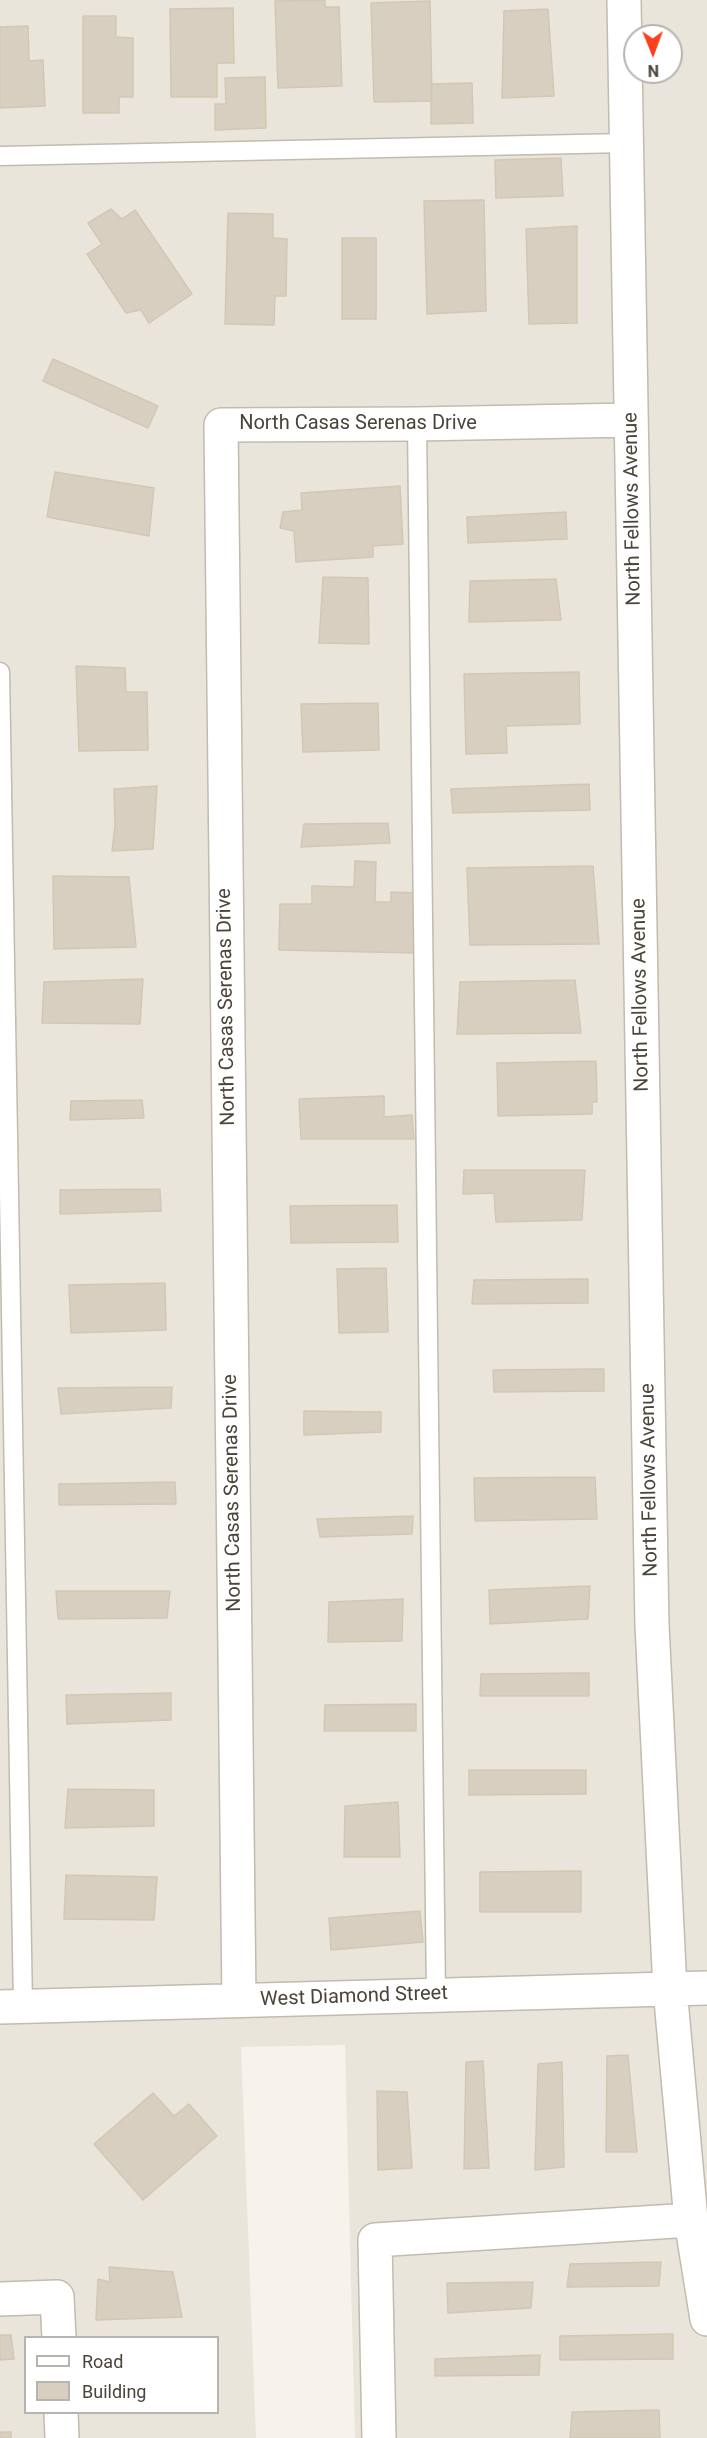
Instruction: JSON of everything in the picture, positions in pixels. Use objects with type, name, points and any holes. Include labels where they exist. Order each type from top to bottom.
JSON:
[{"type":"street","name":"North Fellows Avenue","points":[[624,0],[652,1625],[670,1989],[691,2220],[707,2319]]},
{"type":"street","name":"North Casas Serenas Drive","points":[[239,2000],[220,425],[631,420]]},
{"type":"street","name":"West Diamond Street","points":[[12,2006],[707,1988]]},
{"type":"street","points":[[379,2438],[375,2240],[691,2220]]},
{"type":"street","points":[[0,2299],[57,2297],[58,2336]]},
{"type":"street","points":[[61,2414],[62,2438]]},
{"type":"lane","points":[[0,156],[626,143]]},
{"type":"lane","points":[[417,424],[436,1995]]},
{"type":"lane","points":[[0,672],[12,2006]]},
{"type":"shaded area","points":[[0,0],[707,0],[707,2438],[355,2438],[345,2045],[241,2047],[256,2438],[0,2438]]},
{"type":"building","points":[[325,0],[325,7],[339,7],[342,86],[278,88],[275,1]]},
{"type":"building","points":[[430,1],[432,101],[374,102],[371,3]]},
{"type":"building","points":[[233,8],[234,63],[217,63],[217,97],[171,97],[170,9]]},
{"type":"building","points":[[548,9],[554,96],[502,98],[504,11]]},
{"type":"building","points":[[83,16],[116,16],[116,37],[133,38],[133,97],[119,97],[119,113],[83,113]]},
{"type":"building","points":[[28,26],[29,61],[43,60],[45,106],[0,108],[0,27]]},
{"type":"building","points":[[265,77],[266,128],[215,130],[215,104],[226,104],[225,78]]},
{"type":"building","points":[[472,83],[473,123],[431,124],[431,84]]},
{"type":"building","points":[[561,158],[563,196],[496,198],[495,160]]},
{"type":"building","points":[[484,200],[486,311],[427,314],[424,201]]},
{"type":"building","points":[[111,209],[122,219],[135,210],[192,294],[149,323],[141,310],[126,313],[87,254],[102,244],[88,223]]},
{"type":"building","points":[[228,213],[273,214],[273,238],[287,239],[286,296],[275,296],[274,325],[225,324]]},
{"type":"building","points":[[577,226],[577,323],[529,324],[526,229]]},
{"type":"building","points":[[342,238],[376,238],[376,319],[342,319]]},
{"type":"building","points":[[53,359],[158,406],[148,428],[43,381]]},
{"type":"building","points":[[55,472],[154,488],[149,536],[47,517]]},
{"type":"building","points":[[400,486],[403,544],[373,546],[373,557],[296,562],[294,531],[280,528],[283,512],[302,510],[301,493]]},
{"type":"building","points":[[566,512],[567,539],[468,543],[467,517]]},
{"type":"building","points":[[323,577],[368,578],[369,644],[319,643]]},
{"type":"building","points":[[556,579],[561,620],[469,622],[470,581]]},
{"type":"building","points":[[76,666],[125,668],[126,692],[147,692],[148,750],[79,751]]},
{"type":"building","points":[[579,672],[580,724],[506,726],[507,753],[466,754],[464,674]]},
{"type":"building","points":[[378,703],[379,750],[303,752],[301,704]]},
{"type":"building","points":[[589,784],[590,810],[453,813],[451,789]]},
{"type":"building","points":[[157,786],[153,849],[112,851],[115,826],[114,789]]},
{"type":"building","points":[[388,823],[390,843],[301,847],[304,824]]},
{"type":"building","points":[[355,861],[376,862],[375,902],[391,902],[391,892],[417,893],[416,953],[279,950],[280,904],[312,904],[312,886],[354,887]]},
{"type":"building","points":[[593,866],[599,944],[470,945],[467,868]]},
{"type":"building","points":[[53,876],[129,877],[136,947],[54,949]]},
{"type":"building","points":[[143,979],[140,1024],[42,1023],[44,982]]},
{"type":"building","points":[[575,980],[581,1033],[457,1034],[460,982]]},
{"type":"building","points":[[596,1061],[597,1102],[592,1102],[592,1114],[498,1116],[497,1063]]},
{"type":"building","points":[[384,1096],[384,1117],[412,1115],[414,1139],[301,1139],[299,1099]]},
{"type":"building","points":[[142,1100],[144,1118],[70,1120],[71,1101]]},
{"type":"building","points":[[464,1170],[585,1170],[582,1220],[496,1222],[494,1193],[463,1194]]},
{"type":"building","points":[[160,1189],[161,1211],[60,1214],[60,1190]]},
{"type":"building","points":[[397,1205],[398,1242],[291,1243],[290,1206]]},
{"type":"building","points":[[386,1268],[388,1332],[339,1333],[337,1269]]},
{"type":"building","points":[[588,1279],[588,1303],[472,1304],[474,1280]]},
{"type":"building","points":[[165,1283],[166,1330],[71,1333],[69,1285]]},
{"type":"building","points":[[604,1369],[604,1391],[494,1392],[493,1370]]},
{"type":"building","points":[[172,1387],[171,1408],[61,1414],[58,1388]]},
{"type":"building","points":[[304,1411],[381,1412],[381,1432],[304,1435]]},
{"type":"building","points":[[595,1477],[597,1519],[475,1521],[474,1478]]},
{"type":"building","points":[[175,1482],[176,1504],[59,1505],[59,1484]]},
{"type":"building","points":[[413,1516],[412,1534],[320,1537],[317,1519]]},
{"type":"building","points":[[590,1586],[588,1619],[490,1624],[489,1590]]},
{"type":"building","points":[[56,1591],[170,1591],[167,1618],[58,1619]]},
{"type":"building","points":[[403,1599],[402,1641],[328,1642],[329,1602]]},
{"type":"building","points":[[589,1673],[589,1696],[480,1696],[481,1674]]},
{"type":"building","points":[[171,1693],[171,1720],[67,1724],[66,1695]]},
{"type":"building","points":[[416,1704],[416,1731],[324,1731],[325,1705]]},
{"type":"building","points":[[469,1770],[586,1770],[586,1794],[469,1795]]},
{"type":"building","points":[[68,1789],[154,1790],[154,1826],[65,1828]]},
{"type":"building","points":[[398,1802],[400,1857],[344,1857],[345,1806]]},
{"type":"building","points":[[581,1871],[581,1912],[480,1912],[480,1872]]},
{"type":"building","points":[[66,1875],[157,1877],[154,1920],[64,1919]]},
{"type":"building","points":[[420,1911],[423,1942],[331,1950],[329,1918]]},
{"type":"building","points":[[628,2055],[637,2152],[606,2152],[607,2056]]},
{"type":"building","points":[[483,2061],[489,2168],[464,2169],[466,2062]]},
{"type":"building","points":[[562,2062],[564,2167],[535,2170],[538,2064]]},
{"type":"building","points":[[377,2091],[407,2092],[412,2168],[378,2170]]},
{"type":"building","points":[[153,2093],[174,2116],[189,2104],[217,2136],[143,2200],[94,2144]]},
{"type":"building","points":[[661,2262],[659,2286],[567,2287],[570,2264]]},
{"type":"building","points":[[109,2267],[173,2272],[182,2317],[96,2320],[98,2279],[110,2282]]},
{"type":"building","points":[[533,2282],[531,2308],[448,2313],[447,2283]]},
{"type":"building","points":[[673,2334],[673,2359],[560,2360],[560,2336]]},
{"type":"building","points":[[0,2335],[11,2335],[14,2359],[0,2360]]},
{"type":"building","points":[[540,2355],[539,2375],[435,2376],[435,2359]]},
{"type":"building","points":[[659,2410],[660,2438],[570,2438],[572,2412]]},
{"type":"building","points":[[0,2432],[11,2432],[11,2438],[0,2438]]}]
